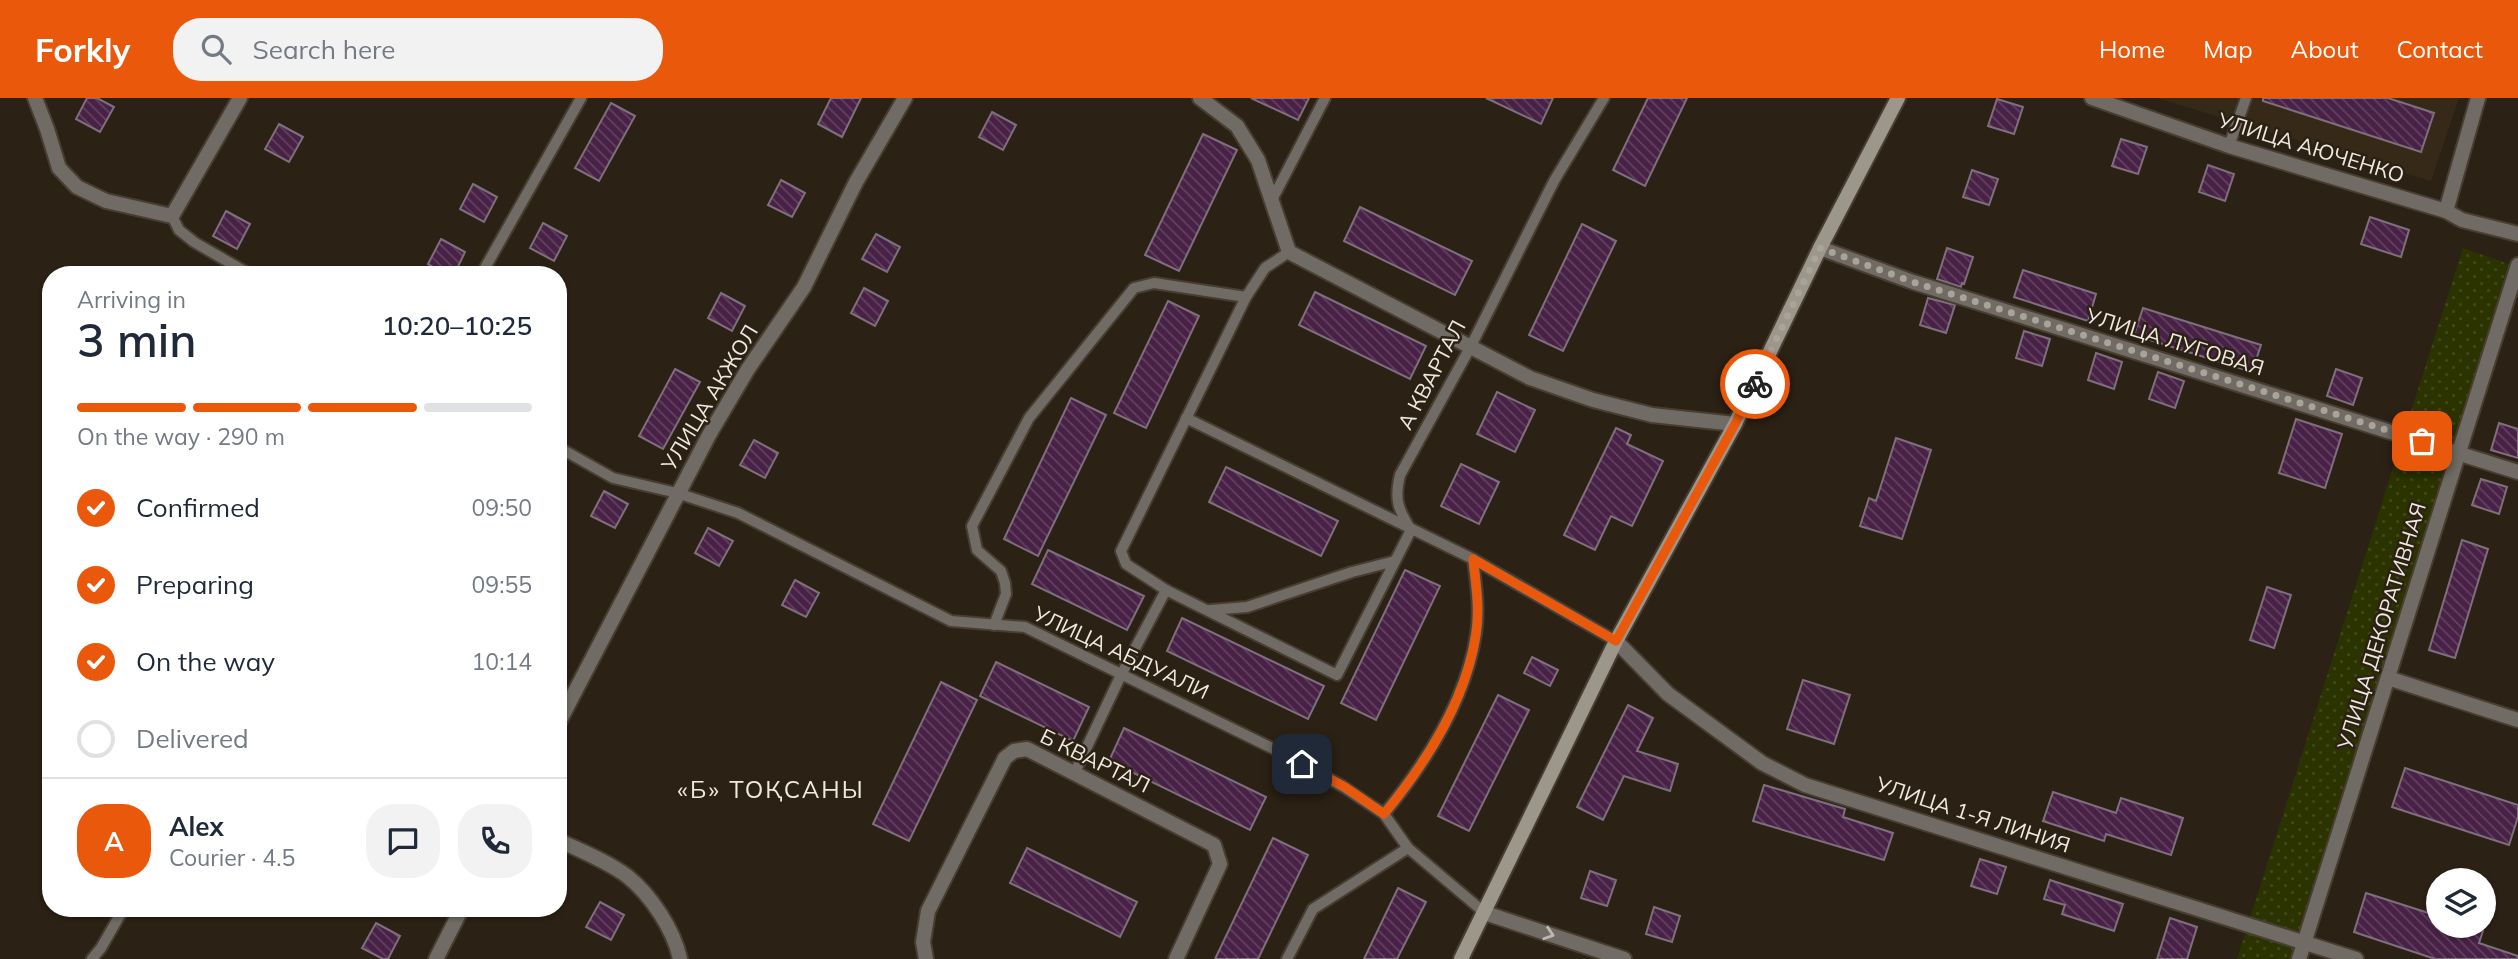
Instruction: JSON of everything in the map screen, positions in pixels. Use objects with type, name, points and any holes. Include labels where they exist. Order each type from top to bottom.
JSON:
[{"type":"street","points":[[35,98],[59,168],[77,187],[106,201],[172,216],[240,98]]},
{"type":"street","name":"УЛИЦА АКЖОЛ","points":[[567,707],[677,493],[748,369],[804,287],[856,181],[905,98]]},
{"type":"street","points":[[1200,98],[1237,126],[1258,160],[1289,252],[1530,378],[1593,400],[1652,415],[1735,424]]},
{"type":"street","points":[[1461,959],[1616,641],[1735,424],[1820,248],[1898,98]]},
{"type":"street","name":"УЛИЦА АЮЧЕНКО","points":[[2092,98],[2229,146],[2446,211],[2462,220],[2518,234]]},
{"type":"street","points":[[2446,211],[2478,98]]},
{"type":"street","name":"УЛИЦА ЛУГОВАЯ","points":[[1820,248],[1913,282],[2518,472]]},
{"type":"street","name":"УЛИЦА ДЕКОРАТИВНАЯ","points":[[2299,959],[2518,265]]},
{"type":"street","name":"УЛИЦА 1-Я ЛИНИЯ","points":[[1616,641],[1668,694],[1762,762],[1805,785],[2356,959]]},
{"type":"street","points":[[2388,678],[2518,720]]},
{"type":"street","name":"Б КВАРТАЛ","points":[[926,959],[923,942],[928,911],[1005,758],[1014,751],[1027,749],[1214,845],[1220,864],[1176,959]]},
{"type":"street","points":[[567,845],[627,877],[650,900],[677,943],[680,959]]},
{"type":"street","points":[[1485,913],[1623,959]]},
{"type":"street","points":[[436,959],[457,917]]},
{"type":"lane","points":[[486,266],[580,98]]},
{"type":"lane","points":[[1272,200],[1325,98]]},
{"type":"lane","name":"А КВАРТАЛ","points":[[1411,530],[1397,504],[1396,491],[1400,475],[1471,346],[1553,181],[1604,98]]},
{"type":"lane","points":[[2229,146],[2246,98]]},
{"type":"lane","points":[[172,216],[178,230],[235,266]]},
{"type":"lane","points":[[1289,252],[1265,268],[1246,297],[1121,551],[1126,564],[1166,590],[1337,675],[1411,530]]},
{"type":"lane","points":[[994,625],[1006,594],[1005,583],[1001,571],[977,550],[972,526],[1029,418],[1134,288],[1154,283],[1246,297]]},
{"type":"lane","points":[[1186,418],[1473,559],[1616,641]]},
{"type":"lane","name":"УЛИЦА АБДУАЛИ","points":[[567,452],[613,478],[677,493],[738,513],[951,621],[1026,627],[1280,752],[1345,787],[1384,814]]},
{"type":"lane","points":[[1473,559],[1477,598],[1476,633],[1467,673],[1436,741],[1412,779],[1384,814],[1408,848],[1485,913]]},
{"type":"lane","points":[[1207,610],[1247,607],[1352,572],[1395,561]]},
{"type":"lane","points":[[1075,772],[1121,674],[1166,590]]},
{"type":"lane","points":[[1287,959],[1313,909],[1408,848]]},
{"type":"lane","points":[[92,959],[119,917]]},
{"type":"shaded area","points":[[2157,98],[2459,98],[2431,181]]},
{"type":"green space","points":[[2463,248],[2517,267],[2296,959],[2237,959]]},
{"type":"building","points":[[87,98],[97,98],[114,107],[100,132],[76,119]]},
{"type":"building","points":[[831,98],[861,98],[842,137],[818,124]]},
{"type":"building","points":[[1251,98],[1309,98],[1298,120]]},
{"type":"building","points":[[1486,98],[1553,98],[1541,124]]},
{"type":"building","points":[[1648,98],[1687,98],[1645,186],[1613,170]]},
{"type":"building","points":[[2263,98],[2388,98],[2434,113],[2421,152],[2263,101]]},
{"type":"building","points":[[1997,99],[2023,107],[2014,134],[1988,126]]},
{"type":"building","points":[[611,103],[635,116],[599,181],[575,168]]},
{"type":"building","points":[[992,112],[1016,125],[1003,150],[979,137]]},
{"type":"building","points":[[279,124],[303,137],[289,162],[265,149]]},
{"type":"building","points":[[1203,134],[1237,150],[1179,271],[1145,255]]},
{"type":"building","points":[[2121,139],[2147,147],[2138,174],[2112,166]]},
{"type":"building","points":[[2208,165],[2234,174],[2225,201],[2199,192]]},
{"type":"building","points":[[1972,170],[1998,179],[1989,205],[1963,197]]},
{"type":"building","points":[[781,180],[805,193],[792,217],[768,205]]},
{"type":"building","points":[[473,184],[497,197],[484,222],[460,209]]},
{"type":"building","points":[[1360,207],[1472,261],[1455,295],[1344,241]]},
{"type":"building","points":[[226,211],[250,224],[237,249],[213,236]]},
{"type":"building","points":[[2370,217],[2409,230],[2401,257],[2361,244]]},
{"type":"building","points":[[543,223],[567,236],[554,261],[530,248]]},
{"type":"building","points":[[1582,224],[1616,241],[1563,351],[1529,335]]},
{"type":"building","points":[[876,234],[900,247],[887,272],[862,259]]},
{"type":"building","points":[[441,239],[465,252],[458,266],[428,264]]},
{"type":"building","points":[[1947,248],[1973,257],[1961,287],[1937,279]]},
{"type":"building","points":[[2023,270],[2096,294],[2088,321],[2014,297]]},
{"type":"building","points":[[864,288],[888,301],[875,326],[851,313]]},
{"type":"building","points":[[1315,292],[1426,346],[1410,379],[1299,325]]},
{"type":"building","points":[[721,293],[745,306],[732,331],[708,318]]},
{"type":"building","points":[[1928,298],[1955,305],[1946,333],[1920,325]]},
{"type":"building","points":[[1168,301],[1199,316],[1146,428],[1114,413]]},
{"type":"building","points":[[2143,308],[2261,345],[2252,372],[2134,335]]},
{"type":"building","points":[[2024,331],[2050,339],[2042,366],[2016,358]]},
{"type":"building","points":[[2096,353],[2122,362],[2114,389],[2088,380]]},
{"type":"building","points":[[675,369],[700,382],[663,449],[639,436]]},
{"type":"building","points":[[2336,369],[2362,378],[2353,405],[2327,396]]},
{"type":"building","points":[[2158,372],[2184,381],[2175,408],[2149,399]]},
{"type":"building","points":[[1497,392],[1535,410],[1515,452],[1477,434]]},
{"type":"building","points":[[1071,398],[1106,415],[1038,556],[1004,539]]},
{"type":"building","points":[[2296,419],[2342,434],[2325,488],[2279,473]]},
{"type":"building","points":[[2499,423],[2518,429],[2518,458],[2491,450]]},
{"type":"building","points":[[1616,428],[1631,435],[1627,444],[1663,461],[1632,526],[1611,516],[1595,550],[1564,535]]},
{"type":"building","points":[[1896,438],[1931,450],[1902,539],[1860,526],[1869,498],[1876,501]]},
{"type":"building","points":[[754,440],[778,453],[765,478],[740,465]]},
{"type":"building","points":[[1461,464],[1499,482],[1479,524],[1441,506]]},
{"type":"building","points":[[1226,467],[1338,521],[1321,556],[1209,502]]},
{"type":"building","points":[[2481,479],[2507,487],[2499,514],[2472,505]]},
{"type":"building","points":[[604,491],[628,504],[615,528],[591,516]]},
{"type":"building","points":[[708,528],[733,541],[719,566],[695,553]]},
{"type":"building","points":[[2462,540],[2488,549],[2455,658],[2429,650]]},
{"type":"building","points":[[1048,550],[1144,596],[1127,630],[1032,584]]},
{"type":"building","points":[[1405,570],[1440,586],[1376,720],[1341,703]]},
{"type":"building","points":[[795,580],[819,593],[806,617],[782,605]]},
{"type":"building","points":[[2267,587],[2291,595],[2274,648],[2250,640]]},
{"type":"building","points":[[1182,618],[1324,686],[1308,719],[1167,651]]},
{"type":"building","points":[[1532,657],[1558,670],[1550,686],[1524,673]]},
{"type":"building","points":[[996,662],[1089,707],[1073,741],[980,696]]},
{"type":"building","points":[[1803,680],[1850,695],[1834,744],[1787,729]]},
{"type":"building","points":[[941,682],[977,700],[909,841],[873,824]]},
{"type":"building","points":[[1498,695],[1529,710],[1469,831],[1438,816]]},
{"type":"building","points":[[1628,705],[1653,718],[1637,751],[1678,764],[1670,791],[1624,776],[1603,820],[1577,807]]},
{"type":"building","points":[[1124,728],[1266,797],[1250,830],[1109,761]]},
{"type":"building","points":[[2405,768],[2518,805],[2518,817],[2509,845],[2392,807]]},
{"type":"building","points":[[1764,785],[1845,809],[1843,817],[1893,833],[1884,860],[1753,821]]},
{"type":"building","points":[[2053,792],[2116,813],[2121,798],[2183,818],[2171,855],[2106,834],[2104,841],[2043,821]]},
{"type":"building","points":[[1273,838],[1308,855],[1258,959],[1215,959]]},
{"type":"building","points":[[1027,848],[1137,902],[1120,937],[1010,883]]},
{"type":"building","points":[[1980,859],[2006,867],[1997,894],[1971,886]]},
{"type":"building","points":[[1590,871],[1616,880],[1607,906],[1581,898]]},
{"type":"building","points":[[2050,880],[2123,904],[2114,931],[2062,914],[2065,905],[2044,899]]},
{"type":"building","points":[[1398,888],[1426,902],[1397,959],[1364,959]]},
{"type":"building","points":[[2366,893],[2426,912],[2426,938],[2481,938],[2479,943],[2518,956],[2517,959],[2435,959],[2354,932]]},
{"type":"building","points":[[600,902],[624,915],[611,940],[586,927]]},
{"type":"building","points":[[1654,907],[1680,916],[1672,942],[1646,934]]},
{"type":"building","points":[[2170,918],[2197,927],[2187,959],[2157,959]]},
{"type":"building","points":[[376,923],[400,936],[388,959],[362,948]]},
{"type":"way so far","points":[[1755,384],[1820,248],[1913,282],[2422,441]]},
{"type":"district","name":"«Б» ТОҚСАНЫ","points":[[771,790]]},
{"type":"route","points":[[1302,764],[1345,787],[1384,814],[1412,779],[1436,741],[1467,673],[1476,633],[1477,598],[1473,559],[1616,641],[1755,384]]}]
